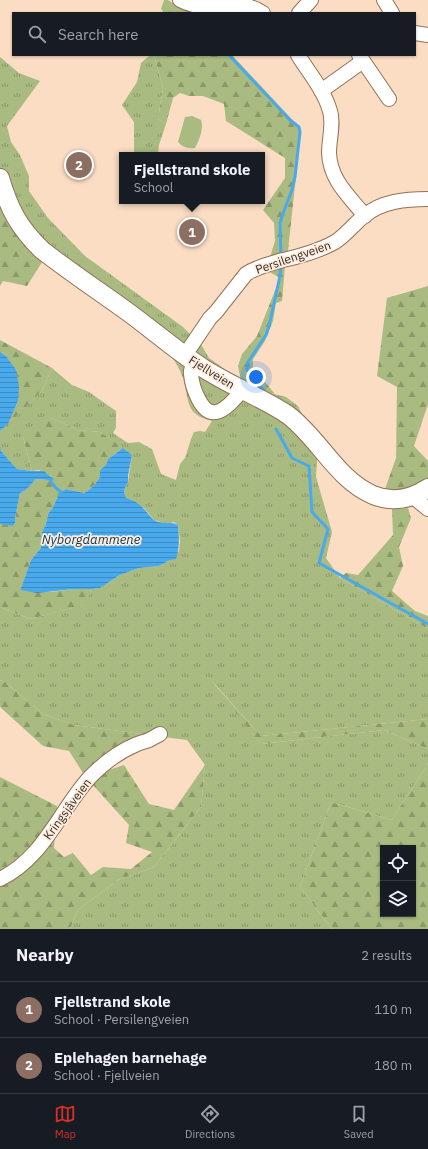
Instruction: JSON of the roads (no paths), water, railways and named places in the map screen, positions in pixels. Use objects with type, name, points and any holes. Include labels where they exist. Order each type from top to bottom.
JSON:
[{"type":"main road","name":"Fjellveien","points":[[0,178],[5,209],[14,216],[33,241],[42,250],[190,359],[216,376],[278,409],[297,422],[354,484],[363,490],[382,498],[394,499],[412,496],[428,488]]},
{"type":"street","points":[[300,12],[311,0]]},
{"type":"street","points":[[183,2],[202,7],[237,4],[259,7]]},
{"type":"street","points":[[416,33],[428,36]]},
{"type":"street","points":[[299,56],[326,99],[330,112],[331,126],[329,152],[331,169],[336,180],[365,216]]},
{"type":"street","points":[[321,91],[361,58],[389,99]]},
{"type":"street","name":"Persilengveien","points":[[190,359],[210,318],[246,274],[256,268],[301,255],[336,242],[372,210],[394,202],[428,199]]},
{"type":"street","points":[[190,359],[191,374],[198,398],[208,410],[218,412],[227,406],[242,390]]},
{"type":"street","points":[[412,496],[428,509]]},
{"type":"street","name":"Kringsjåveien","points":[[0,879],[20,867],[42,844],[78,792],[96,771],[116,755],[135,744],[149,740],[160,734]]},
{"type":"water","points":[[0,352],[6,356],[16,370],[19,387],[18,401],[8,424],[0,431]]},
{"type":"water","name":"Nyborgdammene","points":[[0,444],[1,451],[17,469],[44,471],[54,479],[51,482],[48,480],[36,479],[26,490],[20,493],[15,523],[13,526],[0,524]]},
{"type":"water","name":"Nyborgdammene","points":[[123,448],[132,455],[128,482],[124,492],[126,498],[139,504],[153,519],[163,523],[173,523],[178,525],[179,546],[176,559],[170,560],[159,566],[139,568],[120,575],[100,588],[37,593],[21,590],[31,560],[41,548],[42,532],[46,524],[48,514],[58,496],[66,489],[84,493],[90,489],[100,477],[100,470],[106,465],[108,459]]},
{"type":"waterway","points":[[230,56],[290,120],[299,127],[300,132],[295,177],[280,223],[281,257]]},
{"type":"waterway","points":[[264,391],[250,375],[247,369],[248,362],[266,335],[269,326],[280,276],[281,264]]},
{"type":"waterway","points":[[276,429],[292,458],[309,466],[312,512],[328,529],[319,563],[428,624]]},
{"type":"waterway","points":[[51,482],[61,492]]},
{"type":"place","name":"Eplehagen barnehage","points":[[79,165]]},
{"type":"place","name":"Fjellstrand skole","points":[[192,232]]}]
